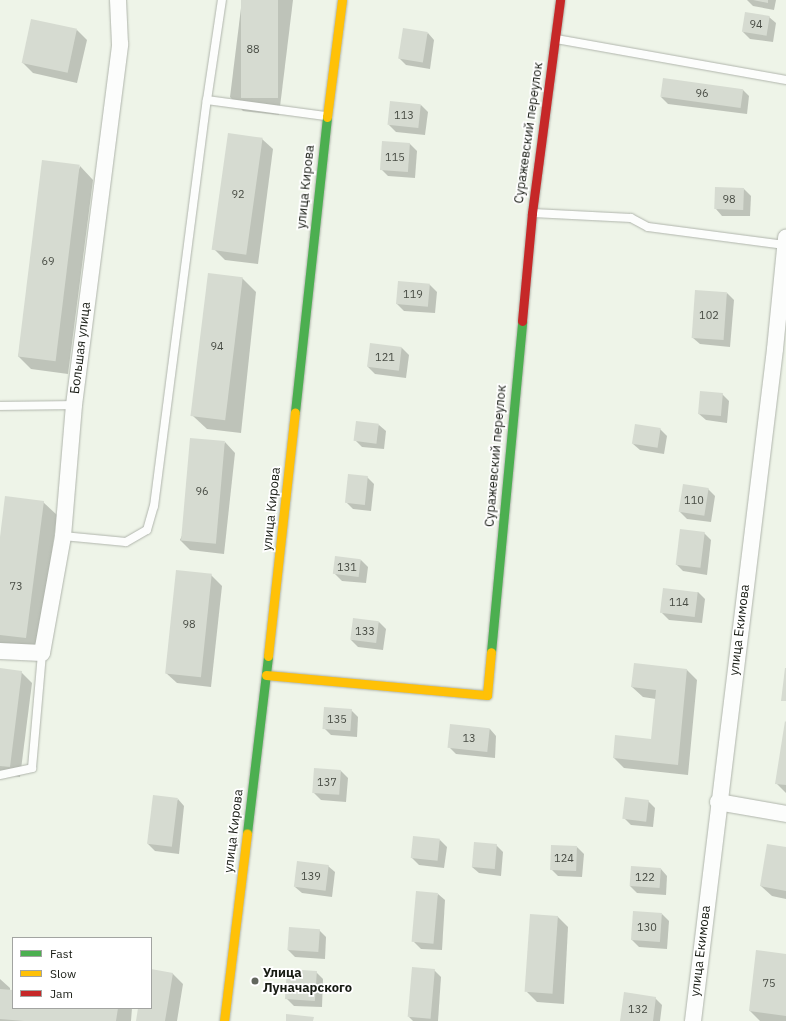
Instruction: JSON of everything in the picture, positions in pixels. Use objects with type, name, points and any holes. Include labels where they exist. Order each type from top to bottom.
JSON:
[{"type":"street","name":"Большая улица","points":[[42,653],[63,536],[74,405],[120,44],[118,0]]},
{"type":"street","name":"улица Кирова","points":[[224,1021],[266,675],[327,116],[342,0]]},
{"type":"street","name":"Суражевский переулок","points":[[266,675],[487,695],[532,213],[560,0]]},
{"type":"street","name":"улица Екимова","points":[[693,1021],[786,242]]},
{"type":"street","points":[[0,651],[42,653]]},
{"type":"street","points":[[718,802],[786,814]]},
{"type":"lane","points":[[63,536],[126,542],[147,530],[154,506],[207,100],[222,0]]},
{"type":"lane","points":[[555,39],[786,80]]},
{"type":"lane","points":[[207,100],[327,116]]},
{"type":"lane","points":[[532,213],[631,218],[648,227],[786,242]]},
{"type":"lane","points":[[0,406],[74,405]]},
{"type":"lane","points":[[0,775],[32,768],[42,653]]},
{"type":"building","points":[[241,0],[278,0],[278,98],[241,98]]},
{"type":"building","points":[[753,0],[768,0],[768,3]]},
{"type":"building","points":[[745,12],[770,16],[767,36],[742,32]]},
{"type":"building","points":[[31,19],[77,29],[68,73],[22,63]]},
{"type":"building","points":[[403,28],[428,32],[423,63],[398,59]]},
{"type":"building","points":[[663,78],[743,89],[741,108],[660,97]]},
{"type":"building","points":[[390,101],[421,104],[418,128],[387,125]]},
{"type":"building","points":[[228,133],[263,138],[246,255],[212,250]]},
{"type":"building","points":[[382,141],[410,143],[408,172],[380,170]]},
{"type":"building","points":[[42,160],[80,165],[56,361],[18,357]]},
{"type":"building","points":[[715,187],[744,188],[743,210],[714,209]]},
{"type":"building","points":[[208,273],[243,277],[225,420],[190,416]]},
{"type":"building","points":[[398,281],[430,284],[428,307],[396,304]]},
{"type":"building","points":[[695,290],[727,292],[724,340],[692,338]]},
{"type":"building","points":[[370,343],[402,347],[399,371],[367,367]]},
{"type":"building","points":[[700,391],[723,393],[721,416],[698,414]]},
{"type":"building","points":[[356,421],[379,424],[376,444],[354,441]]},
{"type":"building","points":[[635,424],[661,428],[658,448],[632,444]]},
{"type":"building","points":[[190,438],[225,441],[216,544],[181,541]]},
{"type":"building","points":[[348,474],[368,476],[365,505],[345,503]]},
{"type":"building","points":[[683,484],[709,488],[704,516],[679,512]]},
{"type":"building","points":[[5,496],[44,501],[26,638],[0,635],[0,537]]},
{"type":"building","points":[[680,529],[705,532],[700,568],[676,565]]},
{"type":"building","points":[[335,556],[361,559],[359,577],[333,574]]},
{"type":"building","points":[[176,570],[212,574],[201,677],[165,673]]},
{"type":"building","points":[[663,588],[698,592],[695,617],[660,613]]},
{"type":"building","points":[[353,618],[379,621],[376,643],[350,640]]},
{"type":"building","points":[[634,663],[687,669],[678,765],[613,758],[615,735],[651,739],[656,690],[631,687]]},
{"type":"building","points":[[0,668],[22,671],[10,767],[0,766]]},
{"type":"building","points":[[785,668],[786,701],[781,701]]},
{"type":"building","points":[[324,707],[352,709],[350,731],[322,729]]},
{"type":"building","points":[[785,721],[786,722],[786,785],[775,784]]},
{"type":"building","points":[[450,724],[490,728],[487,752],[447,748]]},
{"type":"building","points":[[314,768],[341,770],[339,795],[312,793]]},
{"type":"building","points":[[153,795],[178,798],[172,847],[147,844]]},
{"type":"building","points":[[625,797],[649,800],[646,822],[622,819]]},
{"type":"building","points":[[413,836],[440,839],[438,861],[411,858]]},
{"type":"building","points":[[474,842],[497,844],[495,869],[472,867]]},
{"type":"building","points":[[767,844],[786,847],[786,891],[760,886]]},
{"type":"building","points":[[551,845],[577,846],[576,871],[550,870]]},
{"type":"building","points":[[297,861],[329,865],[326,891],[294,887]]},
{"type":"building","points":[[631,866],[661,868],[660,888],[630,886]]},
{"type":"building","points":[[416,891],[438,893],[433,944],[412,942]]},
{"type":"building","points":[[633,911],[662,913],[660,942],[631,940]]},
{"type":"building","points":[[530,914],[558,916],[552,994],[525,992]]},
{"type":"building","points":[[289,927],[320,929],[318,952],[287,950]]},
{"type":"building","points":[[756,950],[786,954],[786,1016],[749,1011]]},
{"type":"building","points":[[412,967],[435,969],[431,1019],[408,1017]]},
{"type":"building","points":[[152,969],[173,973],[165,1021],[136,1021],[138,1009],[152,1009]]},
{"type":"building","points":[[287,969],[317,971],[315,1001],[285,999]]},
{"type":"building","points":[[0,989],[12,990],[12,1009],[118,1009],[116,1021],[24,1021],[0,1019]]},
{"type":"building","points":[[624,992],[656,997],[653,1021],[620,1021]]},
{"type":"building","points":[[286,1014],[314,1017],[313,1021],[286,1021]]},
{"type":"traffic: fast","points":[[295,412],[327,117]]},
{"type":"traffic: fast","points":[[491,652],[522,321]]},
{"type":"traffic: fast","points":[[247,833],[268,656]]},
{"type":"traffic: slow","points":[[327,117],[342,0]]},
{"type":"traffic: slow","points":[[268,656],[295,412]]},
{"type":"traffic: slow","points":[[266,675],[487,695],[491,652]]},
{"type":"traffic: slow","points":[[224,1021],[247,833]]},
{"type":"traffic: jam","points":[[522,321],[532,213],[560,0]]},
{"type":"place","name":"Улица Луначарского","points":[[255,981]]}]
